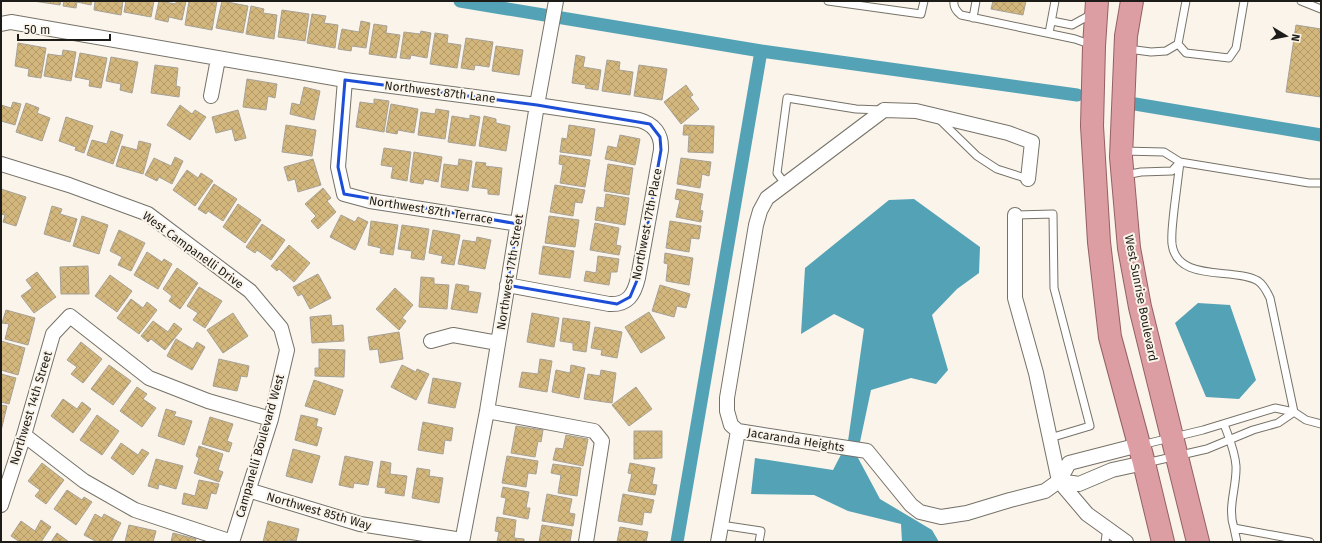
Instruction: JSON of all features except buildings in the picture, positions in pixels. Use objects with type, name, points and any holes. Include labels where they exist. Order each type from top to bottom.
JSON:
[{"type":"highway","name":"West Sunrise Boulevard","points":[[1132,1],[1126,36],[1121,146],[1122,176],[1129,248],[1140,307],[1198,542]]},
{"type":"highway","points":[[1096,6],[1092,126],[1099,242],[1110,337],[1142,454],[1163,542]]},
{"type":"street","name":"Northwest 17th Street","points":[[462,541],[487,411],[537,104],[556,1]]},
{"type":"street","name":"Northwest 87th Lane","points":[[1,24],[11,22],[345,80],[537,104],[639,120],[650,124],[658,132]]},
{"type":"street","points":[[211,96],[218,59]]},
{"type":"street","name":"Northwest 87th Terrace","points":[[345,80],[338,167],[344,194],[370,201],[518,224]]},
{"type":"street","points":[[884,110],[916,111],[1008,133],[1032,142],[1028,179]]},
{"type":"street","name":"Jacaranda Heights","points":[[884,110],[767,198],[760,211],[756,225],[727,398],[727,411],[730,425],[738,431],[867,451],[911,505],[920,512],[941,517],[967,512],[1045,491],[1059,481],[1069,462],[1142,454]]},
{"type":"street","name":"Northwest 17th Place","points":[[507,285],[613,304],[622,303],[630,298],[636,285],[661,150],[662,143],[658,132]]},
{"type":"street","name":"West Campanelli Drive","points":[[1,164],[69,185],[148,214],[250,292],[281,328],[287,350]]},
{"type":"street","points":[[1015,216],[1014,298],[1036,374],[1059,481],[1087,514],[1126,542]]},
{"type":"street","name":"Northwest 14th Street","points":[[1,505],[24,435],[53,334],[70,316],[149,378],[208,401],[271,419]]},
{"type":"street","points":[[431,341],[453,335],[498,343]]},
{"type":"street","name":"Campanelli Boulevard West","points":[[232,542],[271,419],[287,350]]},
{"type":"street","points":[[487,411],[594,431],[602,441],[586,542]]},
{"type":"street","points":[[718,542],[738,431]]},
{"type":"street","points":[[24,435],[84,481],[135,510],[232,542]]},
{"type":"street","points":[[1059,481],[1079,484],[1112,470],[1142,454]]},
{"type":"street","name":"Northwest 85th Way","points":[[248,490],[360,524],[462,541]]},
{"type":"lane","points":[[828,1],[922,14],[924,1]]},
{"type":"lane","points":[[954,1],[953,6],[961,15],[1075,39],[1094,54]]},
{"type":"lane","points":[[973,18],[976,1]]},
{"type":"lane","points":[[1049,33],[1055,1]]},
{"type":"lane","points":[[1125,55],[1166,51],[1178,44],[1186,1]]},
{"type":"lane","points":[[1178,44],[1186,53],[1229,58],[1236,48],[1244,1]]},
{"type":"lane","points":[[1301,1],[1321,9]]},
{"type":"lane","points":[[1052,21],[1072,25],[1083,20],[1096,6]]},
{"type":"lane","points":[[786,184],[777,173],[787,98],[856,109],[884,110]]},
{"type":"lane","points":[[936,116],[977,156],[997,169],[1028,179]]},
{"type":"lane","points":[[1121,146],[1164,152],[1180,162],[1309,183],[1321,183]]},
{"type":"lane","points":[[1122,176],[1141,172],[1172,171],[1180,162]]},
{"type":"lane","points":[[1180,162],[1171,231],[1172,246],[1177,258],[1186,267],[1249,278],[1259,282],[1266,290],[1270,298],[1294,412]]},
{"type":"lane","points":[[1015,216],[1053,214],[1054,288],[1090,426],[1050,438]]},
{"type":"lane","points":[[1142,454],[1174,446],[1203,430],[1275,408],[1294,412],[1306,420],[1321,424]]},
{"type":"lane","points":[[1142,454],[1174,446],[1207,449],[1253,430],[1278,423],[1294,412]]},
{"type":"lane","points":[[1224,424],[1235,454],[1236,468],[1230,518],[1237,542]]},
{"type":"lane","points":[[721,525],[761,531],[759,542]]},
{"type":"lane","points":[[1105,542],[1107,528]]},
{"type":"lane","points":[[1234,528],[1310,542]]},
{"type":"highlighted area","points":[[345,80],[537,105],[650,124],[660,137],[661,150],[638,278],[630,297],[617,304],[507,285],[518,224],[344,194],[338,167]]},
{"type":"water","points":[[914,199],[980,247],[979,273],[957,289],[932,315],[948,370],[936,384],[911,378],[871,390],[857,456],[880,499],[932,530],[939,542],[902,542],[901,524],[848,511],[814,495],[751,494],[755,458],[833,470],[848,441],[864,329],[834,314],[801,334],[805,268],[889,200]]},
{"type":"water","points":[[1198,303],[1230,305],[1256,380],[1239,399],[1206,397],[1175,323]]},
{"type":"waterway","points":[[460,1],[761,51],[1077,95]]},
{"type":"waterway","points":[[677,542],[761,51]]},
{"type":"waterway","points":[[1135,104],[1321,135]]}]
